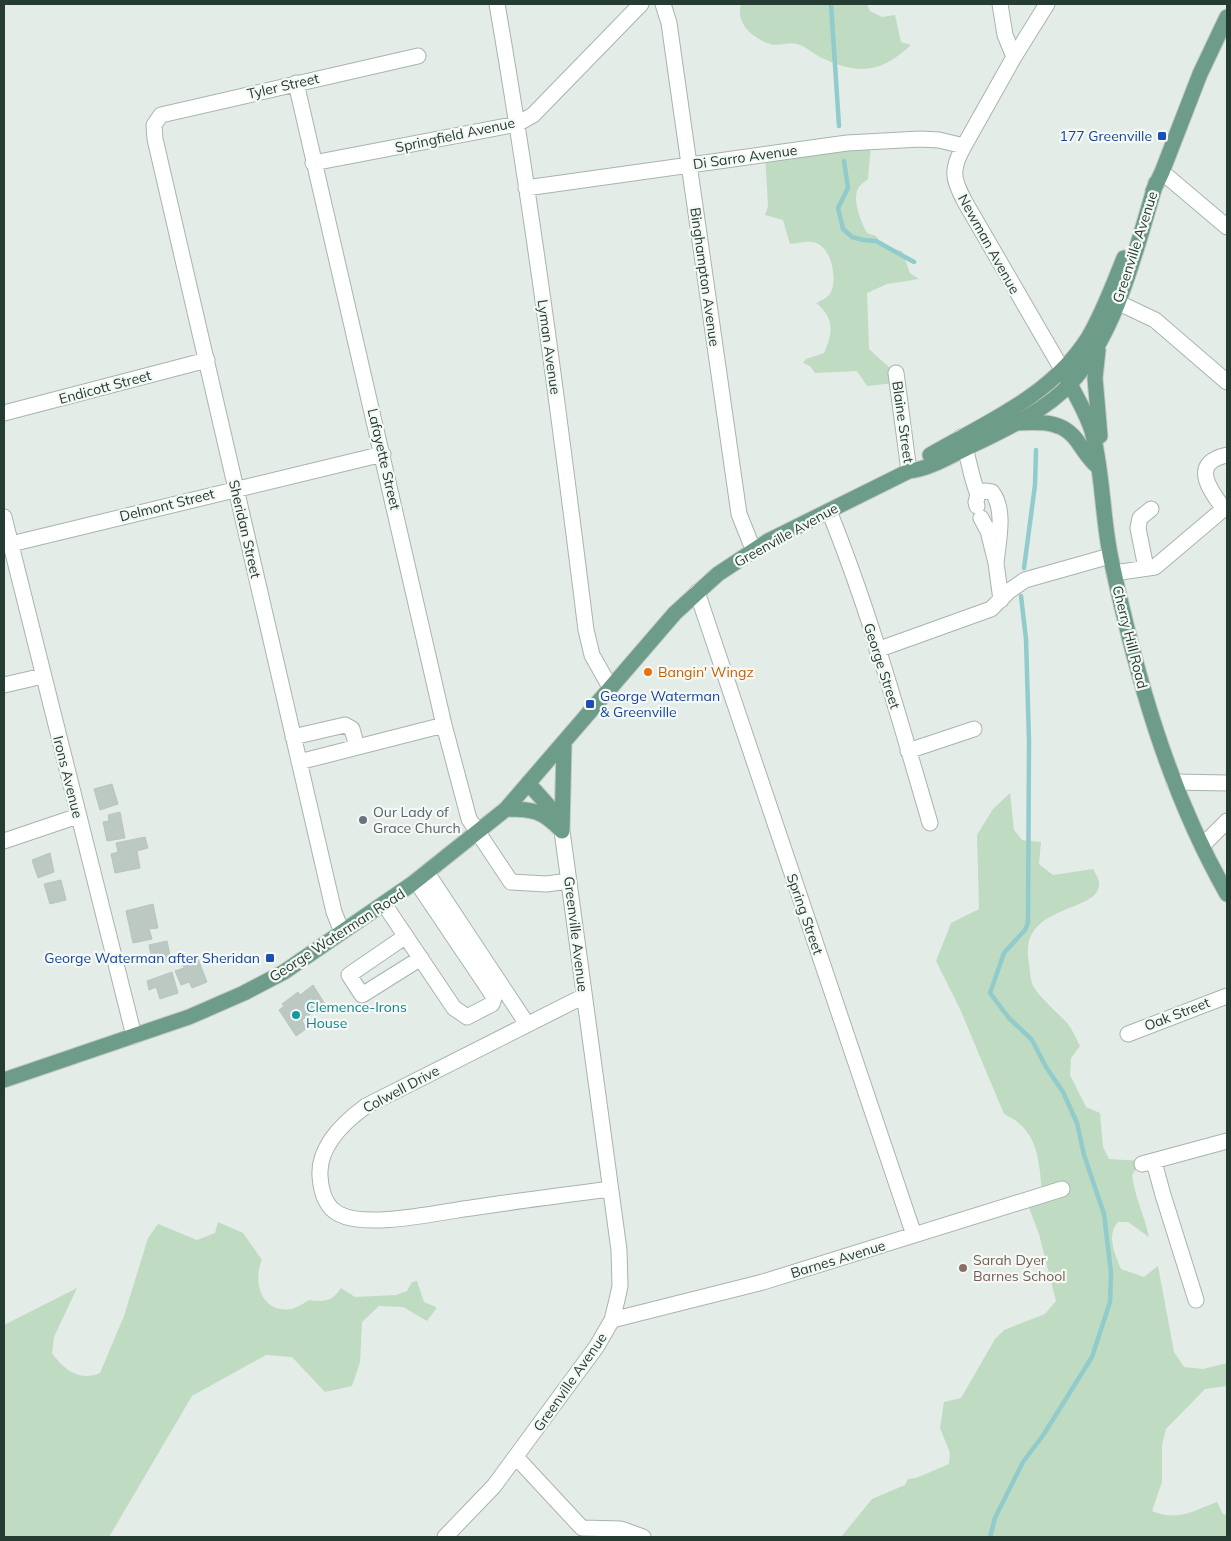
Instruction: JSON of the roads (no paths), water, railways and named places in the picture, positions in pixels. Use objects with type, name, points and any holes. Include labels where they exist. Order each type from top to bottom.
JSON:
[{"type":"main road","name":"Greenville Avenue","points":[[963,442],[1015,423],[1066,377],[1100,315],[1159,177],[1200,74],[1227,16]]},
{"type":"main road","name":"Greenville Avenue","points":[[554,812],[528,783],[675,613],[697,592],[728,566],[753,549],[909,471],[917,470],[1088,362],[1125,283],[1159,177]]},
{"type":"main road","points":[[1099,342],[1095,378],[1107,496],[1105,520]]},
{"type":"main road","name":"Cherry Hill Road","points":[[1066,377],[1092,432],[1110,556],[1129,641],[1158,739],[1174,782],[1202,846],[1227,894]]},
{"type":"main road","points":[[1015,423],[1039,421],[1062,427],[1070,433],[1089,459],[1097,466]]},
{"type":"main road","points":[[562,831],[564,743]]},
{"type":"main road","name":"George Waterman Road","points":[[4,1080],[189,1017],[257,987],[284,972],[422,877],[506,809],[528,783]]},
{"type":"main road","points":[[506,809],[537,810],[550,818],[562,831]]},
{"type":"street","name":"Lyman Avenue","points":[[498,4],[560,420],[586,630],[592,655],[610,687]]},
{"type":"street","name":"Springfield Avenue","points":[[313,163],[517,124],[533,114],[641,4]]},
{"type":"street","name":"Binghampton Avenue","points":[[663,4],[669,23],[739,514],[753,549]]},
{"type":"street","points":[[1000,4],[1005,35],[1014,57]]},
{"type":"street","name":"Newman Avenue","points":[[1047,4],[1014,57],[956,160],[954,173],[956,185],[1066,377]]},
{"type":"street","name":"Tyler Street","points":[[154,125],[161,115],[418,56]]},
{"type":"street","name":"Lafayette Street","points":[[296,83],[444,724],[469,819],[511,882],[546,884],[569,881]]},
{"type":"street","name":"Sheridan Street","points":[[154,125],[293,737],[334,912],[342,932]]},
{"type":"street","name":"Di Sarro Avenue","points":[[526,188],[847,143],[920,139],[939,140],[964,146]]},
{"type":"street","points":[[1159,177],[1227,227]]},
{"type":"street","points":[[1117,302],[1155,320],[1227,382]]},
{"type":"street","name":"Endicott Street","points":[[4,413],[207,360]]},
{"type":"street","name":"Blaine Street","points":[[896,373],[909,471]]},
{"type":"street","points":[[963,442],[972,482],[996,563],[1001,600]]},
{"type":"street","name":"Delmont Street","points":[[11,544],[235,488],[383,454]]},
{"type":"street","points":[[1114,573],[1156,566],[1226,508],[1208,489],[1205,475],[1209,463],[1216,458],[1227,455]]},
{"type":"street","points":[[979,506],[984,491],[992,492],[996,496],[1000,518],[996,563]]},
{"type":"street","points":[[1146,568],[1138,528],[1140,518],[1151,509]]},
{"type":"street","name":"George Street","points":[[828,511],[847,557],[930,823]]},
{"type":"street","name":"Irons Avenue","points":[[4,517],[134,1036]]},
{"type":"street","points":[[877,650],[991,609],[1009,591],[1026,580],[1110,556]]},
{"type":"street","name":"Spring Street","points":[[697,592],[914,1235]]},
{"type":"street","points":[[4,685],[43,676]]},
{"type":"street","points":[[299,762],[444,724]]},
{"type":"street","points":[[293,737],[346,726],[352,729],[357,747]]},
{"type":"street","points":[[908,751],[974,729]]},
{"type":"street","points":[[1174,782],[1227,783]]},
{"type":"street","name":"Greenville Avenue","points":[[445,1537],[494,1486],[597,1346],[612,1320],[620,1286],[619,1250],[569,881],[562,831],[554,812]]},
{"type":"street","points":[[4,841],[78,816]]},
{"type":"street","points":[[1202,846],[1227,821]]},
{"type":"street","points":[[384,904],[454,1008],[462,1016],[467,1017],[492,1004],[494,998],[422,877]]},
{"type":"street","points":[[422,877],[527,1024]]},
{"type":"street","points":[[406,936],[349,975],[362,995],[421,958]]},
{"type":"street","name":"Colwell Drive","points":[[584,996],[366,1106],[354,1115],[328,1146],[319,1174],[322,1193],[332,1209],[339,1214],[371,1220],[446,1212],[610,1189]]},
{"type":"street","name":"Oak Street","points":[[1128,1034],[1227,996]]},
{"type":"street","points":[[1196,1300],[1163,1195],[1148,1163],[1227,1141]]},
{"type":"street","name":"Barnes Avenue","points":[[612,1320],[763,1282],[1062,1189]]},
{"type":"street","points":[[516,1457],[582,1528],[621,1529],[643,1537]]},
{"type":"waterway","points":[[831,4],[839,126]]},
{"type":"waterway","points":[[844,161],[848,188],[838,208],[843,229],[852,237],[876,241],[914,262]]},
{"type":"waterway","points":[[1024,568],[1035,485],[1036,450]]},
{"type":"waterway","points":[[990,1537],[995,1518],[1023,1462],[1044,1434],[1092,1357],[1110,1302],[1111,1273],[1104,1214],[1084,1155],[1077,1123],[1063,1092],[1046,1067],[1032,1040],[1009,1018],[990,993],[1004,953],[1025,930],[1028,923],[1029,741],[1026,639],[1021,596]]},
{"type":"place","name":"177 Greenville","points":[[1162,136]]},
{"type":"place","name":"Bangin' Wingz","points":[[648,672]]},
{"type":"place","name":"George Waterman & Greenville","points":[[590,704]]},
{"type":"place","name":"Our Lady of Grace Church","points":[[363,820]]},
{"type":"place","name":"George Waterman after Sheridan","points":[[270,958]]},
{"type":"place","name":"Clemence-Irons House","points":[[296,1015]]},
{"type":"place","name":"Sarah Dyer Barnes School","points":[[963,1268]]}]
